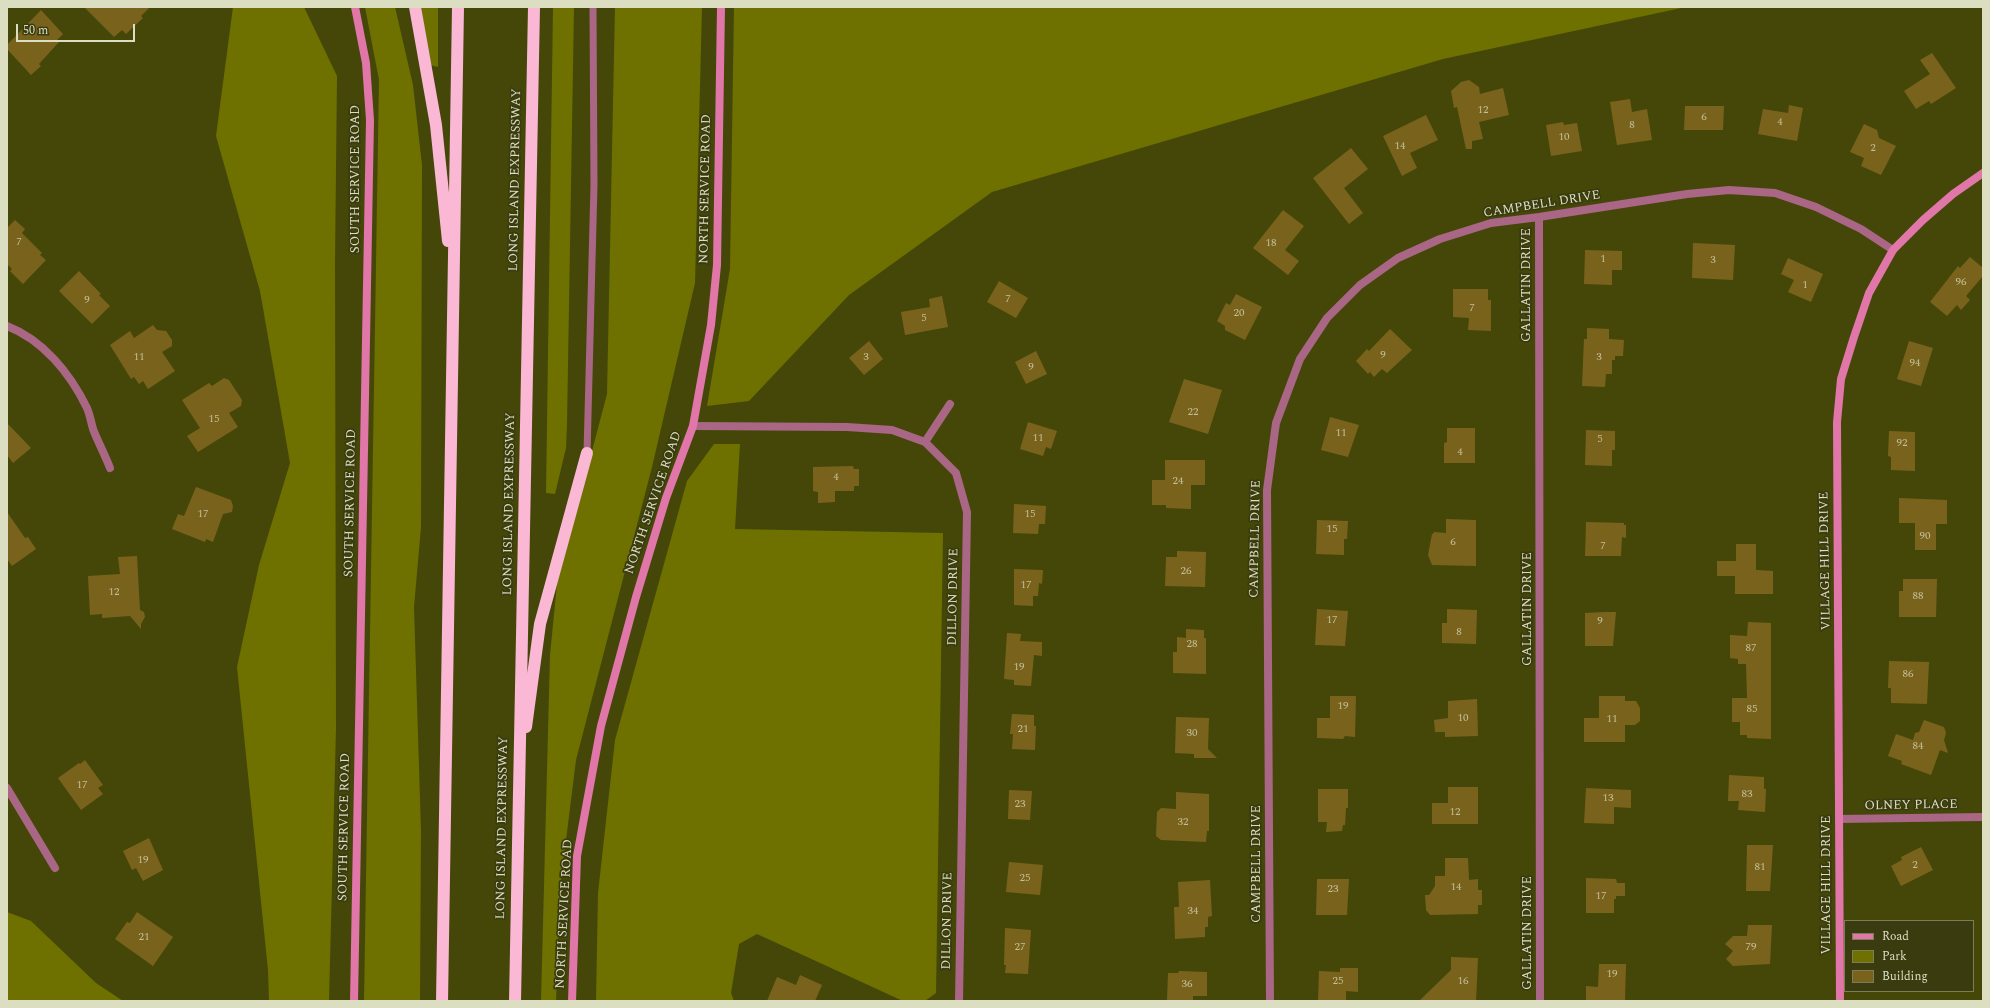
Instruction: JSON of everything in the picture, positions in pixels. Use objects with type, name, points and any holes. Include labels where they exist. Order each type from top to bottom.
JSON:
[{"type":"highway","points":[[415,7],[436,125],[454,293]]},
{"type":"highway","points":[[442,1001],[458,7]]},
{"type":"highway","name":"LONG ISLAND EXPRESSWAY","points":[[514,1001],[534,7]]},
{"type":"highway","points":[[518,785],[540,624],[587,453]]},
{"type":"main road","name":"SOUTH SERVICE ROAD","points":[[354,7],[366,63],[370,120],[354,1001]]},
{"type":"main road","name":"NORTH SERVICE ROAD","points":[[572,1001],[577,856],[600,726],[636,597],[666,498],[693,426],[711,325],[717,265],[721,7]]},
{"type":"main road","name":"VILLAGE HILL DRIVE","points":[[1840,1001],[1837,422],[1841,379],[1869,293],[1894,250],[1923,220],[1948,198],[1983,173]]},
{"type":"street","name":"CAMPBELL DRIVE","points":[[1270,1001],[1267,490],[1276,423],[1300,359],[1328,318],[1360,285],[1398,258],[1440,239],[1491,223],[1687,194],[1729,190],[1775,194],[1816,207],[1861,229],[1894,250]]},
{"type":"street","name":"GALLATIN DRIVE","points":[[1539,217],[1540,1001]]},
{"type":"street","points":[[7,326],[18,330],[46,349],[70,380],[87,409],[93,428],[110,468]]},
{"type":"street","points":[[925,442],[950,404]]},
{"type":"street","name":"DILLON DRIVE","points":[[693,426],[847,427],[892,430],[925,442],[956,473],[967,512],[959,1001]]},
{"type":"street","points":[[7,788],[55,868]]},
{"type":"street","name":"OLNEY PLACE","points":[[1839,819],[1983,817]]},
{"type":"lane","points":[[587,453],[594,186],[593,7]]},
{"type":"green space","points":[[233,7],[304,7],[337,76],[335,261],[336,728],[329,1001],[269,1001],[268,970],[237,667],[259,565],[290,463],[260,291],[216,136]]},
{"type":"green space","points":[[365,7],[395,7],[413,85],[422,165],[421,527],[414,607],[421,831],[420,1001],[364,1001],[379,80]]},
{"type":"green space","points":[[421,7],[438,7],[438,67],[430,65]]},
{"type":"green space","points":[[553,7],[574,7],[567,424],[566,448],[555,494],[546,493]]},
{"type":"green space","points":[[615,7],[702,7],[695,283],[652,467],[576,760],[560,888],[556,1001],[541,1001],[550,655],[557,584],[607,394]]},
{"type":"green space","points":[[734,7],[1686,7],[1443,59],[992,192],[849,295],[749,401],[707,406],[730,269]]},
{"type":"green space","points":[[714,444],[740,444],[735,529],[943,533],[936,993],[925,1001],[903,1001],[757,934],[739,944],[731,993],[734,1001],[596,1001],[598,893],[615,740],[687,481]]},
{"type":"green space","points":[[7,912],[31,921],[96,983],[123,1001],[7,1001]]},
{"type":"building","points":[[84,7],[150,7],[141,16],[143,18],[126,34],[122,30],[114,37]]},
{"type":"building","points":[[41,10],[63,34],[57,40],[59,42],[39,64],[41,66],[31,75],[7,49],[7,45]]},
{"type":"building","points":[[1932,53],[1956,88],[1931,104],[1929,101],[1916,109],[1904,91],[1930,74],[1920,60]]},
{"type":"building","points":[[1469,80],[1479,87],[1480,94],[1503,88],[1509,115],[1479,122],[1483,139],[1472,141],[1472,149],[1466,149],[1457,107],[1454,108],[1451,91],[1461,82]]},
{"type":"building","points":[[1630,99],[1632,112],[1647,109],[1652,140],[1617,145],[1610,102]]},
{"type":"building","points":[[1789,105],[1803,108],[1797,141],[1758,134],[1763,109],[1788,113]]},
{"type":"building","points":[[1685,106],[1724,106],[1723,130],[1684,130]]},
{"type":"building","points":[[1426,115],[1438,140],[1410,153],[1417,168],[1402,176],[1383,136]]},
{"type":"building","points":[[1563,122],[1564,125],[1577,123],[1582,151],[1551,156],[1546,125]]},
{"type":"building","points":[[1864,124],[1877,130],[1879,138],[1896,146],[1881,175],[1861,166],[1864,158],[1850,152]]},
{"type":"building","points":[[1351,148],[1368,169],[1344,188],[1363,213],[1349,224],[1313,178]]},
{"type":"building","points":[[1283,210],[1304,226],[1285,250],[1299,261],[1288,275],[1253,248]]},
{"type":"building","points":[[15,220],[25,229],[22,233],[42,253],[40,255],[46,260],[23,284],[10,271],[12,269],[7,264],[7,228]]},
{"type":"building","points":[[1693,243],[1735,245],[1733,280],[1692,278]]},
{"type":"building","points":[[1585,250],[1622,251],[1622,270],[1612,270],[1612,285],[1584,284]]},
{"type":"building","points":[[1970,257],[1983,268],[1983,276],[1966,296],[1970,300],[1961,310],[1957,305],[1947,316],[1930,302],[1958,266],[1960,268]]},
{"type":"building","points":[[1788,258],[1823,274],[1811,302],[1788,292],[1794,280],[1781,274]]},
{"type":"building","points":[[79,271],[101,294],[99,295],[110,306],[92,324],[59,291]]},
{"type":"building","points":[[999,281],[1028,298],[1016,318],[987,302]]},
{"type":"building","points":[[1453,289],[1488,289],[1488,300],[1491,300],[1491,331],[1468,330],[1469,318],[1453,317]]},
{"type":"building","points":[[1236,294],[1262,307],[1245,340],[1225,330],[1225,326],[1217,321],[1226,303],[1230,305]]},
{"type":"building","points":[[942,296],[948,327],[905,335],[901,312],[930,307],[929,299]]},
{"type":"building","points":[[153,325],[157,330],[166,331],[172,340],[172,346],[162,352],[175,371],[148,389],[143,381],[139,384],[134,377],[131,379],[110,345],[130,331],[134,338]]},
{"type":"building","points":[[1587,328],[1609,329],[1609,339],[1624,340],[1623,356],[1615,356],[1615,360],[1612,360],[1612,374],[1606,374],[1605,387],[1582,386],[1584,339],[1587,339]]},
{"type":"building","points":[[1390,329],[1412,350],[1387,373],[1382,369],[1374,377],[1370,372],[1368,374],[1356,361],[1367,349],[1369,351]]},
{"type":"building","points":[[869,341],[883,359],[864,375],[849,358]]},
{"type":"building","points":[[1909,341],[1933,348],[1921,386],[1897,379]]},
{"type":"building","points":[[1036,351],[1047,374],[1026,384],[1015,362]]},
{"type":"building","points":[[224,378],[229,380],[242,400],[241,406],[229,413],[238,427],[198,452],[187,436],[200,428],[182,400],[209,383],[212,386]]},
{"type":"building","points":[[1184,379],[1222,390],[1208,434],[1169,422]]},
{"type":"building","points":[[1330,417],[1359,425],[1348,457],[1321,450]]},
{"type":"building","points":[[1028,422],[1057,431],[1051,449],[1046,447],[1043,456],[1020,449]]},
{"type":"building","points":[[7,423],[31,448],[13,463],[7,455]]},
{"type":"building","points":[[1447,428],[1475,428],[1475,463],[1444,463],[1444,443],[1447,442]]},
{"type":"building","points":[[1586,430],[1615,431],[1615,450],[1612,450],[1612,466],[1585,465]]},
{"type":"building","points":[[1889,431],[1915,432],[1915,471],[1891,470],[1891,457],[1888,456]]},
{"type":"building","points":[[1165,460],[1205,460],[1205,485],[1191,485],[1191,509],[1166,508],[1166,505],[1152,505],[1152,480],[1165,480]]},
{"type":"building","points":[[853,466],[854,469],[859,469],[859,486],[854,486],[854,491],[835,491],[835,502],[818,503],[818,492],[813,491],[813,467]]},
{"type":"building","points":[[196,487],[231,500],[233,506],[232,512],[223,514],[213,542],[206,539],[205,542],[172,529],[178,514],[184,516]]},
{"type":"building","points":[[1899,498],[1947,500],[1947,524],[1936,524],[1936,550],[1915,550],[1915,523],[1899,523]]},
{"type":"building","points":[[1014,504],[1046,506],[1045,524],[1039,524],[1038,534],[1013,533]]},
{"type":"building","points":[[7,512],[25,538],[28,537],[36,549],[12,566],[7,559]]},
{"type":"building","points":[[1446,519],[1476,520],[1476,566],[1432,565],[1428,555],[1432,534],[1434,532],[1446,533]]},
{"type":"building","points":[[1317,520],[1348,521],[1347,539],[1344,539],[1344,555],[1316,554]]},
{"type":"building","points":[[1586,522],[1624,523],[1624,525],[1626,525],[1626,538],[1622,537],[1621,556],[1585,556]]},
{"type":"building","points":[[1736,544],[1756,544],[1756,570],[1773,571],[1773,594],[1735,594],[1735,576],[1717,576],[1717,561],[1736,561]]},
{"type":"building","points":[[1177,551],[1206,552],[1205,587],[1165,586],[1166,557],[1177,557]]},
{"type":"building","points":[[137,556],[140,610],[144,612],[145,617],[141,624],[141,629],[130,616],[102,618],[102,614],[90,615],[88,576],[120,574],[118,557]]},
{"type":"building","points":[[1014,569],[1043,570],[1042,584],[1039,583],[1038,596],[1033,596],[1033,606],[1014,605]]},
{"type":"building","points":[[1903,579],[1937,579],[1936,617],[1899,617],[1899,591],[1903,591]]},
{"type":"building","points":[[1317,609],[1348,611],[1345,646],[1315,645]]},
{"type":"building","points":[[1447,609],[1477,610],[1476,644],[1442,643],[1442,623],[1447,623]]},
{"type":"building","points":[[1616,612],[1613,646],[1585,646],[1585,613]]},
{"type":"building","points":[[1748,622],[1771,623],[1771,739],[1747,738],[1747,735],[1740,735],[1740,722],[1732,722],[1732,698],[1747,698],[1746,664],[1738,664],[1738,659],[1730,658],[1730,635],[1747,636]]},
{"type":"building","points":[[1186,629],[1204,630],[1204,638],[1206,638],[1206,674],[1173,673],[1173,652],[1177,652],[1177,637],[1186,638]]},
{"type":"building","points":[[1007,633],[1021,634],[1020,641],[1042,642],[1042,656],[1034,655],[1031,686],[1014,685],[1014,680],[1004,679]]},
{"type":"building","points":[[1889,661],[1929,662],[1927,704],[1891,703],[1891,688],[1888,688]]},
{"type":"building","points":[[1330,696],[1356,696],[1355,737],[1345,736],[1343,739],[1317,738],[1317,718],[1330,718]]},
{"type":"building","points":[[1599,696],[1625,696],[1625,701],[1636,701],[1640,708],[1640,721],[1635,725],[1625,725],[1625,742],[1584,742],[1584,718],[1599,718]]},
{"type":"building","points":[[1477,699],[1478,736],[1445,737],[1445,732],[1435,732],[1434,720],[1448,718],[1448,701]]},
{"type":"building","points":[[1012,714],[1034,715],[1034,726],[1036,726],[1035,750],[1012,749],[1013,734],[1010,734]]},
{"type":"building","points":[[1176,717],[1209,718],[1208,749],[1217,758],[1194,758],[1194,754],[1175,753]]},
{"type":"building","points":[[1924,720],[1944,727],[1946,733],[1944,740],[1948,753],[1940,750],[1931,775],[1901,764],[1902,761],[1888,756],[1896,734],[1913,740],[1915,733],[1919,732]]},
{"type":"building","points":[[85,760],[103,785],[98,788],[103,794],[81,810],[58,778]]},
{"type":"building","points":[[1729,775],[1764,777],[1764,789],[1766,789],[1765,812],[1738,810],[1739,801],[1728,801]]},
{"type":"building","points":[[1448,787],[1478,787],[1478,824],[1432,824],[1432,803],[1448,803]]},
{"type":"building","points":[[1586,788],[1631,790],[1631,808],[1614,807],[1614,824],[1584,823]]},
{"type":"building","points":[[1318,789],[1348,789],[1348,808],[1346,808],[1345,825],[1343,825],[1342,831],[1326,832],[1327,822],[1318,822]]},
{"type":"building","points":[[1009,790],[1032,791],[1030,820],[1008,819]]},
{"type":"building","points":[[1176,792],[1209,794],[1209,831],[1207,831],[1206,842],[1161,840],[1156,836],[1157,812],[1161,808],[1176,809]]},
{"type":"building","points":[[149,838],[163,870],[143,881],[136,868],[132,870],[123,851]]},
{"type":"building","points":[[1747,845],[1773,845],[1770,891],[1746,891]]},
{"type":"building","points":[[1921,847],[1933,870],[1901,886],[1891,866],[1902,860],[1901,857]]},
{"type":"building","points":[[1445,858],[1468,858],[1469,880],[1478,879],[1478,890],[1482,890],[1482,905],[1478,905],[1478,914],[1430,915],[1426,910],[1425,895],[1429,895],[1435,886],[1435,876],[1445,876]]},
{"type":"building","points":[[1009,862],[1043,865],[1040,895],[1006,892]]},
{"type":"building","points":[[1586,878],[1616,879],[1617,883],[1625,883],[1625,896],[1616,896],[1616,899],[1614,899],[1614,913],[1586,913]]},
{"type":"building","points":[[1317,879],[1349,879],[1347,915],[1316,915]]},
{"type":"building","points":[[1210,880],[1212,916],[1208,917],[1208,927],[1205,927],[1205,937],[1175,939],[1174,907],[1179,907],[1178,882]]},
{"type":"building","points":[[137,912],[173,937],[153,966],[115,939],[127,922],[130,923]]},
{"type":"building","points":[[1748,925],[1772,925],[1770,964],[1733,966],[1726,959],[1733,951],[1725,944],[1733,936],[1747,936]]},
{"type":"building","points":[[1005,928],[1031,930],[1028,974],[1005,973]]},
{"type":"building","points":[[1451,957],[1478,958],[1476,1001],[1419,1001],[1451,970]]},
{"type":"building","points":[[1599,964],[1626,964],[1625,1001],[1586,1001],[1586,986],[1598,987]]},
{"type":"building","points":[[1340,968],[1358,968],[1358,992],[1346,991],[1346,1001],[1318,1001],[1319,971],[1340,972]]},
{"type":"building","points":[[1179,971],[1207,972],[1207,996],[1193,996],[1193,1001],[1167,1001],[1168,973],[1178,973]]},
{"type":"building","points":[[800,975],[822,985],[815,1001],[767,1001],[777,977],[796,985]]}]
